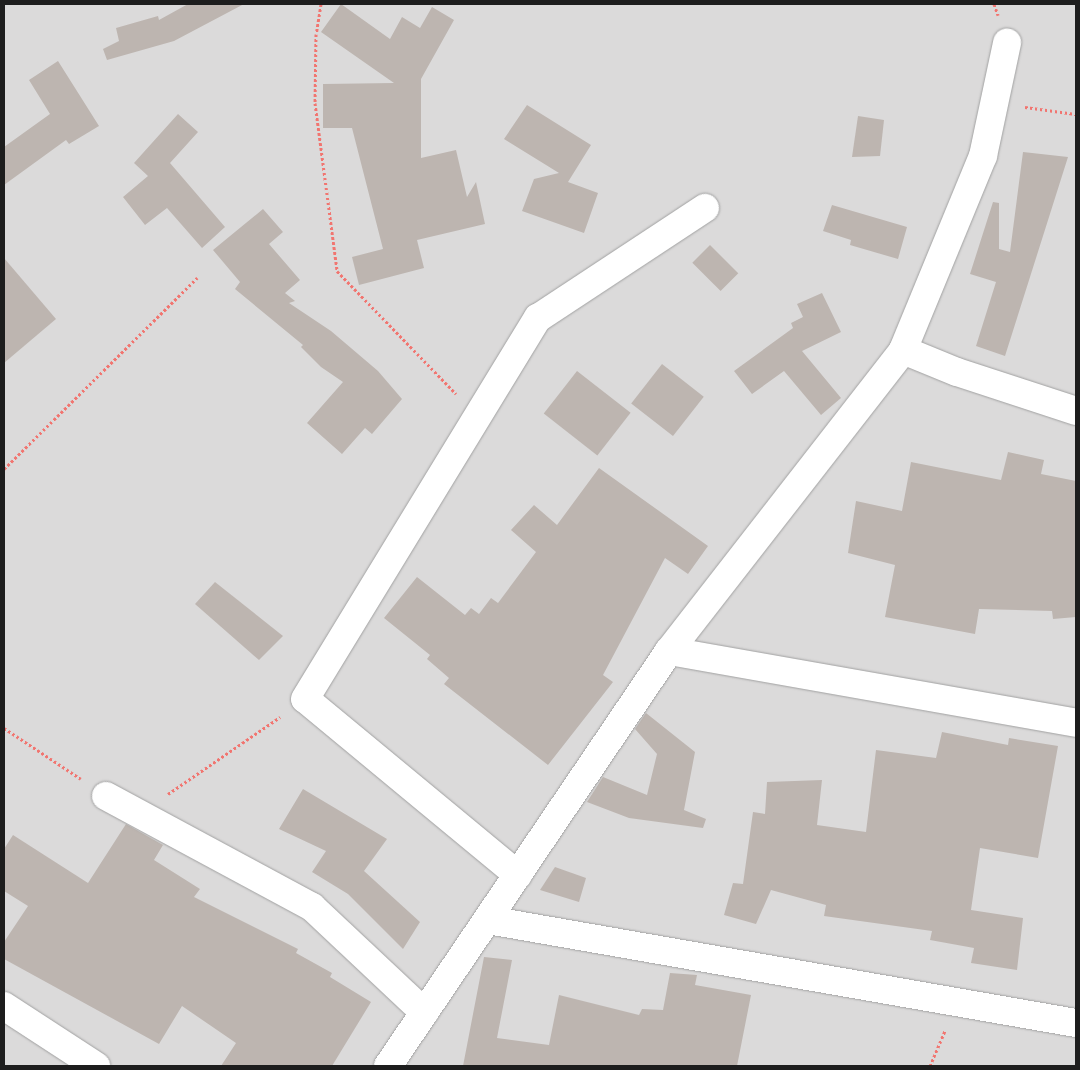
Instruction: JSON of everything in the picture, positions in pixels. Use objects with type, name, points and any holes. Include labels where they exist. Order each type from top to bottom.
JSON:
[{"type":"street","points":[[388,1066],[669,651],[902,350],[983,156],[1007,42]]},
{"type":"street","points":[[518,875],[305,699],[538,318],[705,208]]},
{"type":"street","points":[[902,350],[957,372],[1076,411]]},
{"type":"street","points":[[669,651],[1076,724]]},
{"type":"street","points":[[106,796],[312,906],[424,1012]]},
{"type":"street","points":[[488,920],[1076,1023]]},
{"type":"street","points":[[4,1006],[96,1066]]},
{"type":"path","points":[[321,4],[316,34],[315,102],[337,272],[478,416]]},
{"type":"path","points":[[994,104],[1076,114]]},
{"type":"path","points":[[4,469],[196,278]]},
{"type":"path","points":[[140,814],[305,699]]},
{"type":"path","points":[[4,728],[106,796]]},
{"type":"path","points":[[930,1066],[957,1002]]},
{"type":"shaded area","points":[[4,4],[1076,4],[1076,1066],[4,1066]]},
{"type":"building","points":[[188,4],[244,4],[174,41],[107,60],[103,49],[119,41],[116,28],[158,16],[159,20]]},
{"type":"building","points":[[341,4],[390,39],[402,17],[420,28],[432,7],[454,20],[421,79],[421,158],[456,150],[467,197],[476,182],[485,224],[417,240],[424,268],[359,285],[352,257],[383,249],[352,128],[323,128],[323,84],[394,83],[321,32]]},
{"type":"building","points":[[58,61],[99,126],[69,144],[66,140],[4,185],[4,147],[50,114],[29,80]]},
{"type":"building","points":[[527,105],[591,145],[568,182],[598,193],[584,233],[522,211],[534,179],[559,173],[504,139]]},
{"type":"building","points":[[178,114],[198,132],[170,163],[225,227],[202,248],[167,208],[145,225],[123,197],[148,176],[134,163]]},
{"type":"building","points":[[858,116],[884,120],[880,156],[852,157]]},
{"type":"building","points":[[1023,152],[1068,157],[1005,356],[976,346],[996,282],[970,274],[993,202],[999,203],[999,249],[1010,252]]},
{"type":"building","points":[[832,205],[907,227],[898,259],[850,245],[851,240],[823,231]]},
{"type":"building","points":[[263,209],[283,232],[269,244],[300,280],[285,293],[295,301],[289,303],[331,331],[378,371],[402,399],[372,434],[365,428],[342,454],[307,423],[343,382],[321,367],[301,347],[303,345],[235,289],[240,282],[213,250]]},
{"type":"building","points":[[710,245],[738,273],[721,291],[692,263]]},
{"type":"building","points":[[4,258],[56,319],[4,363]]},
{"type":"building","points":[[822,293],[841,332],[802,351],[841,398],[821,415],[784,371],[752,394],[734,371],[793,328],[791,323],[803,317],[797,304]]},
{"type":"building","points":[[662,364],[704,397],[673,436],[631,403]]},
{"type":"building","points":[[577,371],[631,413],[597,455],[544,414]]},
{"type":"building","points":[[1008,452],[1044,460],[1041,474],[1076,481],[1076,617],[1053,619],[1052,611],[979,609],[975,634],[885,617],[895,565],[848,553],[856,501],[902,511],[911,462],[1001,480]]},
{"type":"building","points":[[599,468],[708,546],[688,574],[665,558],[603,675],[613,682],[548,765],[444,684],[449,678],[427,659],[430,655],[384,618],[417,577],[465,615],[471,608],[479,614],[491,598],[498,603],[536,552],[511,530],[534,505],[557,525]]},
{"type":"building","points":[[215,582],[283,636],[259,660],[195,604]]},
{"type":"building","points":[[646,713],[695,752],[684,810],[706,819],[703,828],[629,818],[587,802],[603,777],[647,795],[657,754],[635,729]]},
{"type":"building","points":[[942,732],[1008,745],[1009,738],[1058,746],[1038,858],[980,848],[971,910],[1023,918],[1017,970],[971,963],[974,948],[930,940],[932,931],[824,916],[826,905],[771,890],[756,924],[724,915],[733,883],[743,884],[753,812],[765,814],[767,782],[822,780],[817,825],[866,832],[876,750],[936,758]]},
{"type":"building","points":[[303,789],[387,839],[364,871],[420,922],[403,949],[348,894],[312,872],[326,851],[279,829]]},
{"type":"building","points":[[126,824],[163,845],[154,860],[200,889],[194,897],[298,949],[296,953],[332,973],[330,977],[371,1002],[332,1066],[221,1066],[236,1043],[182,1006],[159,1044],[4,959],[4,942],[28,906],[4,891],[4,849],[13,835],[88,883]]},
{"type":"building","points":[[555,867],[586,878],[579,902],[540,890]]},
{"type":"building","points":[[484,957],[512,960],[497,1038],[549,1045],[559,995],[639,1015],[642,1009],[663,1010],[670,973],[697,975],[695,985],[751,995],[737,1066],[463,1066]]}]
